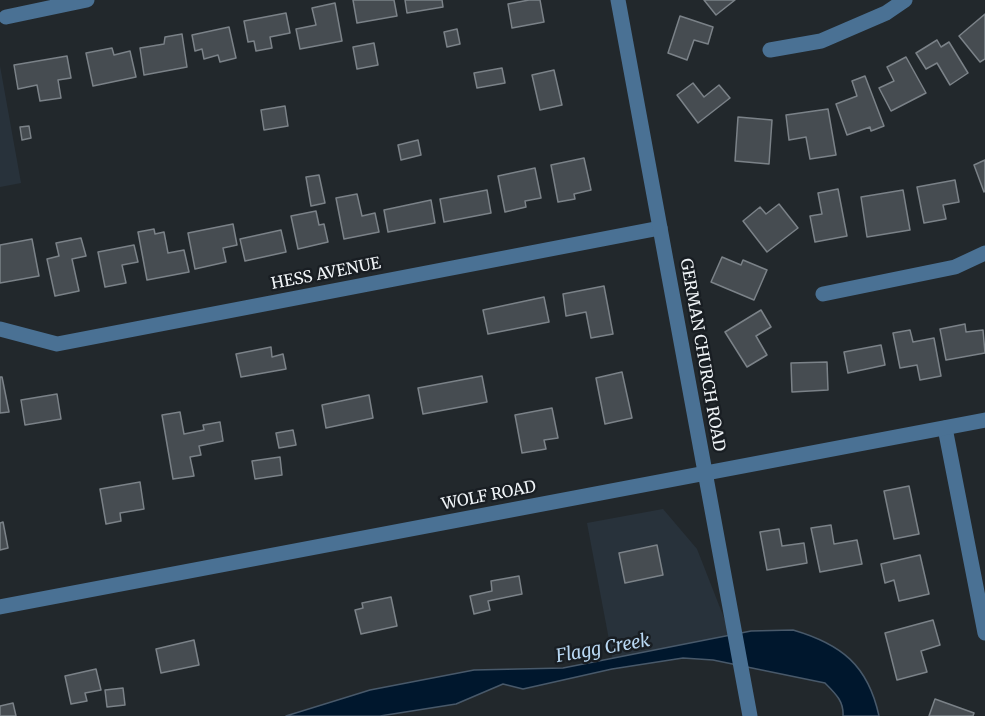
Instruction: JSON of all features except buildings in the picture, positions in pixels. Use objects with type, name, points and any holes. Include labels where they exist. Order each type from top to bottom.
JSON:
[{"type":"street","points":[[6,17],[87,0]]},
{"type":"street","name":"GERMAN CHURCH ROAD","points":[[618,0],[750,716]]},
{"type":"street","points":[[770,50],[821,41],[886,13],[905,0]]},
{"type":"street","name":"HESS AVENUE","points":[[0,329],[57,344],[660,228]]},
{"type":"street","points":[[823,294],[955,267],[985,253]]},
{"type":"street","name":"WOLF ROAD","points":[[0,608],[985,420]]},
{"type":"street","points":[[945,428],[985,633]]},
{"type":"shaded area","points":[[0,66],[21,183],[0,187]]},
{"type":"shaded area","points":[[663,509],[697,549],[733,641],[614,666],[587,523]]},
{"type":"water","points":[[793,630],[825,642],[850,659],[868,683],[879,716],[843,716],[840,702],[825,683],[713,660],[683,658],[612,669],[523,689],[503,684],[456,704],[380,716],[286,716],[370,690],[474,670],[563,668],[751,631]]},
{"type":"water label","name":"Flagg Creek","points":[[603,649]]}]
